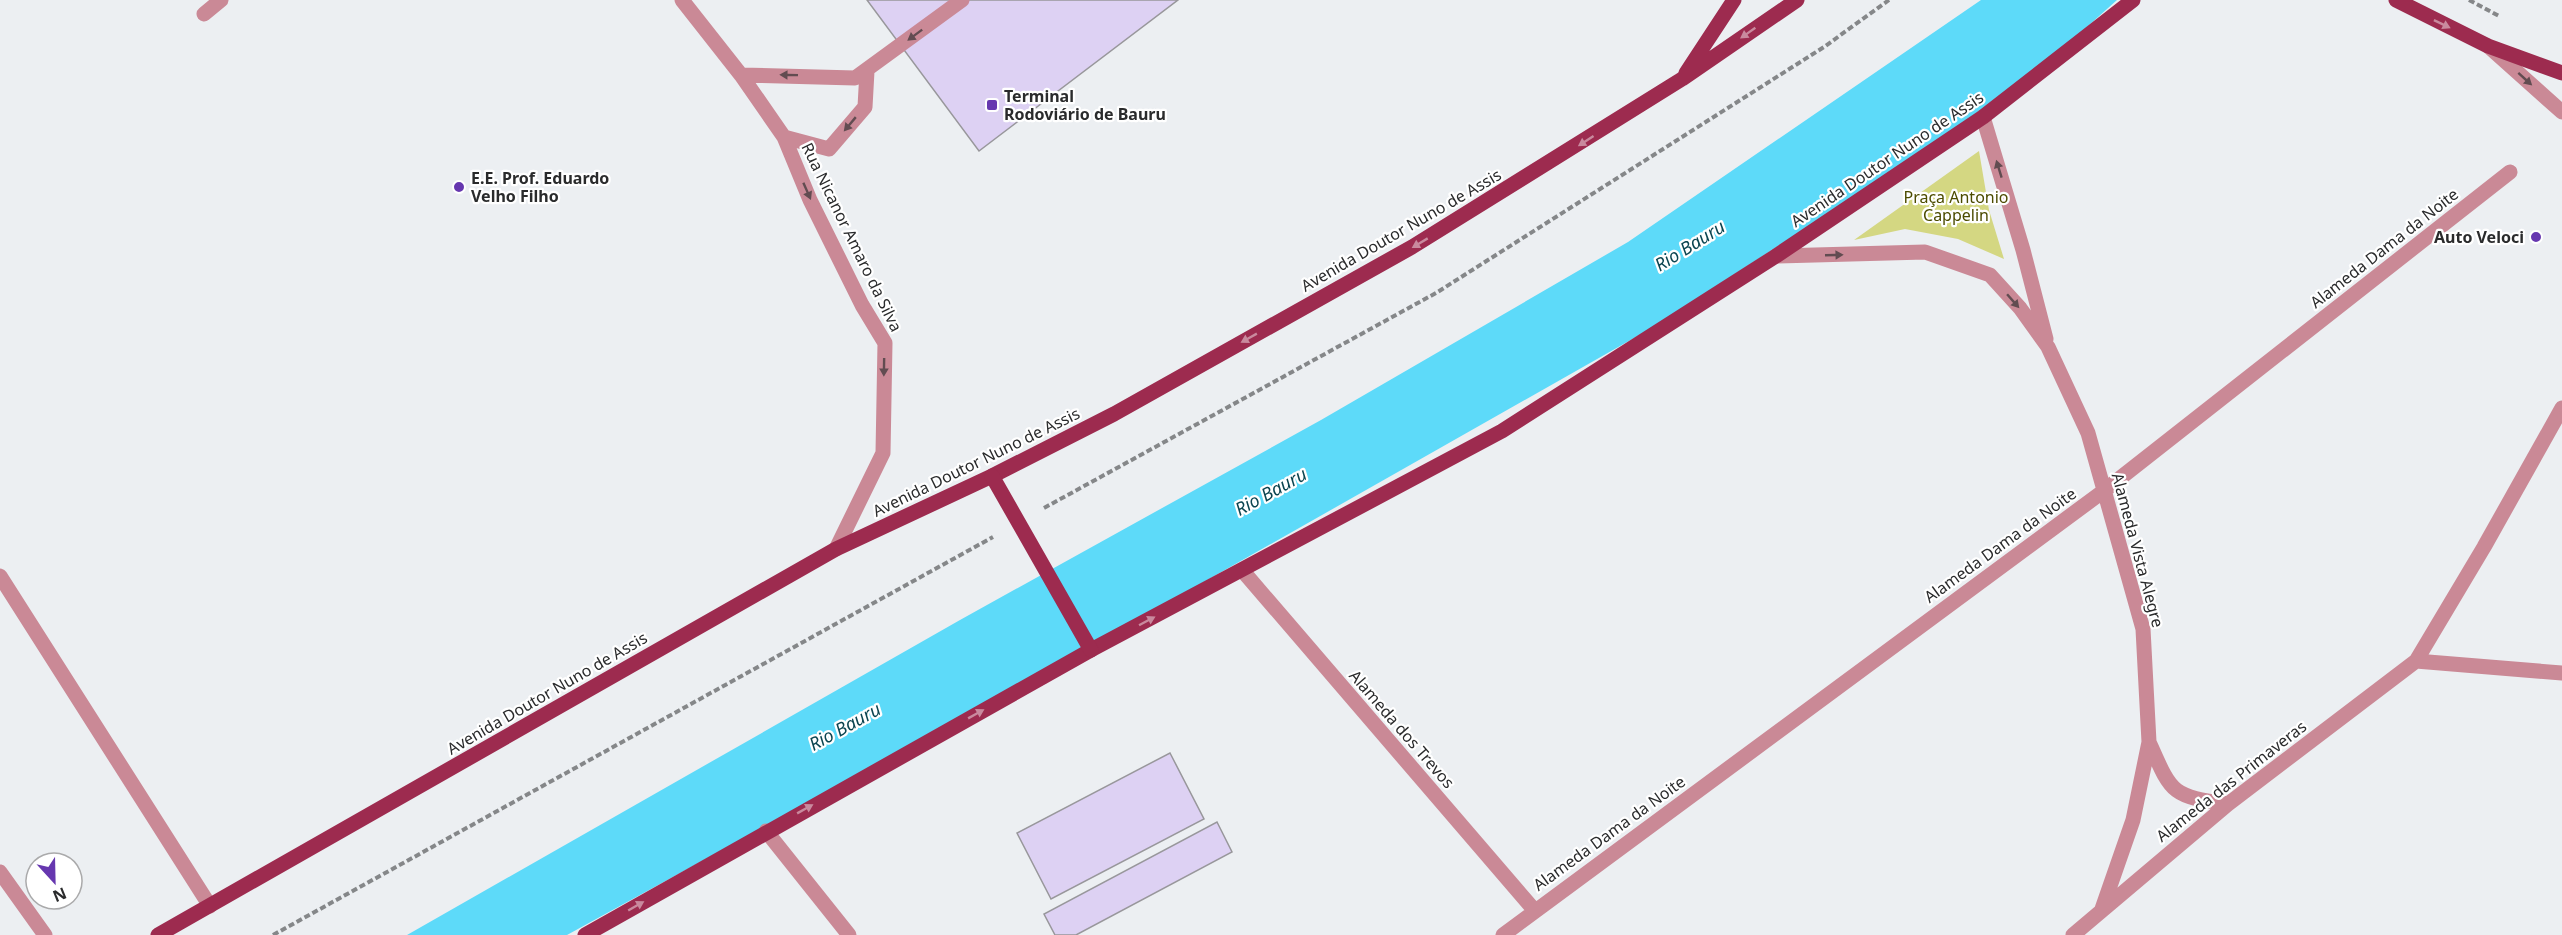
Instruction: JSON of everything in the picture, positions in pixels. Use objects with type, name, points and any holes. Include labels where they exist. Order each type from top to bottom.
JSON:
[{"type":"main road","points":[[1682,79],[1734,0]]},
{"type":"main road","name":"Avenida Doutor Nuno de Assis","points":[[158,935],[836,549],[992,476],[1114,414],[1412,247],[1682,79],[1797,0]]},
{"type":"main road","name":"Avenida Doutor Nuno de Assis","points":[[585,935],[1091,650],[1502,431],[1776,256],[1983,117],[2133,0]]},
{"type":"main road","points":[[2396,0],[2488,46],[2562,73]]},
{"type":"main road","points":[[992,476],[1091,650]]},
{"type":"street","points":[[204,14],[221,0]]},
{"type":"street","name":"Rua Nicanor Amaro da Silva","points":[[682,0],[741,75],[784,137],[810,200],[862,305],[885,343],[883,453],[836,549]]},
{"type":"street","points":[[741,75],[855,78],[962,0]]},
{"type":"street","points":[[2488,46],[2562,112]]},
{"type":"street","points":[[784,137],[829,149],[865,107],[867,71]]},
{"type":"street","points":[[1983,117],[2024,250],[2048,347]]},
{"type":"street","name":"Alameda Dama da Noite","points":[[1503,935],[2105,490],[2510,172]]},
{"type":"street","points":[[1776,256],[1925,252],[1990,275],[2020,308],[2048,347]]},
{"type":"street","name":"Alameda Vista Alegre","points":[[2048,347],[2088,433],[2143,629],[2150,742],[2133,820],[2102,909]]},
{"type":"street","name":"Alameda das Primaveras","points":[[2073,935],[2228,804],[2416,661],[2562,408]]},
{"type":"street","name":"Alameda dos Trevos","points":[[1242,570],[1535,911]]},
{"type":"street","points":[[0,576],[210,906]]},
{"type":"street","points":[[2416,661],[2562,673]]},
{"type":"street","points":[[2150,742],[2168,785],[2192,799],[2228,804]]},
{"type":"street","points":[[766,831],[849,935]]},
{"type":"street","points":[[0,872],[45,935]]},
{"type":"path","points":[[1040,511],[1437,293],[1824,47],[1889,0]]},
{"type":"path","points":[[273,935],[998,534]]},
{"type":"green space","name":"Praça Antonio Cappelin","points":[[1979,151],[1989,210],[2004,259],[1958,239],[1905,229],[1854,240]]},
{"type":"water","name":"Rio Bauru","points":[[1981,0],[2117,0],[2039,70],[1920,154],[1650,329],[987,705],[567,935],[407,935],[960,620],[1321,420],[1628,242]]},
{"type":"building","name":"Terminal Rodoviário de Bauru","points":[[867,0],[1178,0],[979,151]]},
{"type":"building","points":[[1170,753],[1204,819],[1051,899],[1017,833]]},
{"type":"building","points":[[1217,822],[1232,852],[1076,935],[1055,935],[1044,914]]},
{"type":"place","name":"Terminal Rodoviário de Bauru","points":[[992,105]]},
{"type":"place","name":"E.E. Prof. Eduardo Velho Filho","points":[[459,187]]},
{"type":"place","name":"Auto Veloci","points":[[2536,237]]}]
